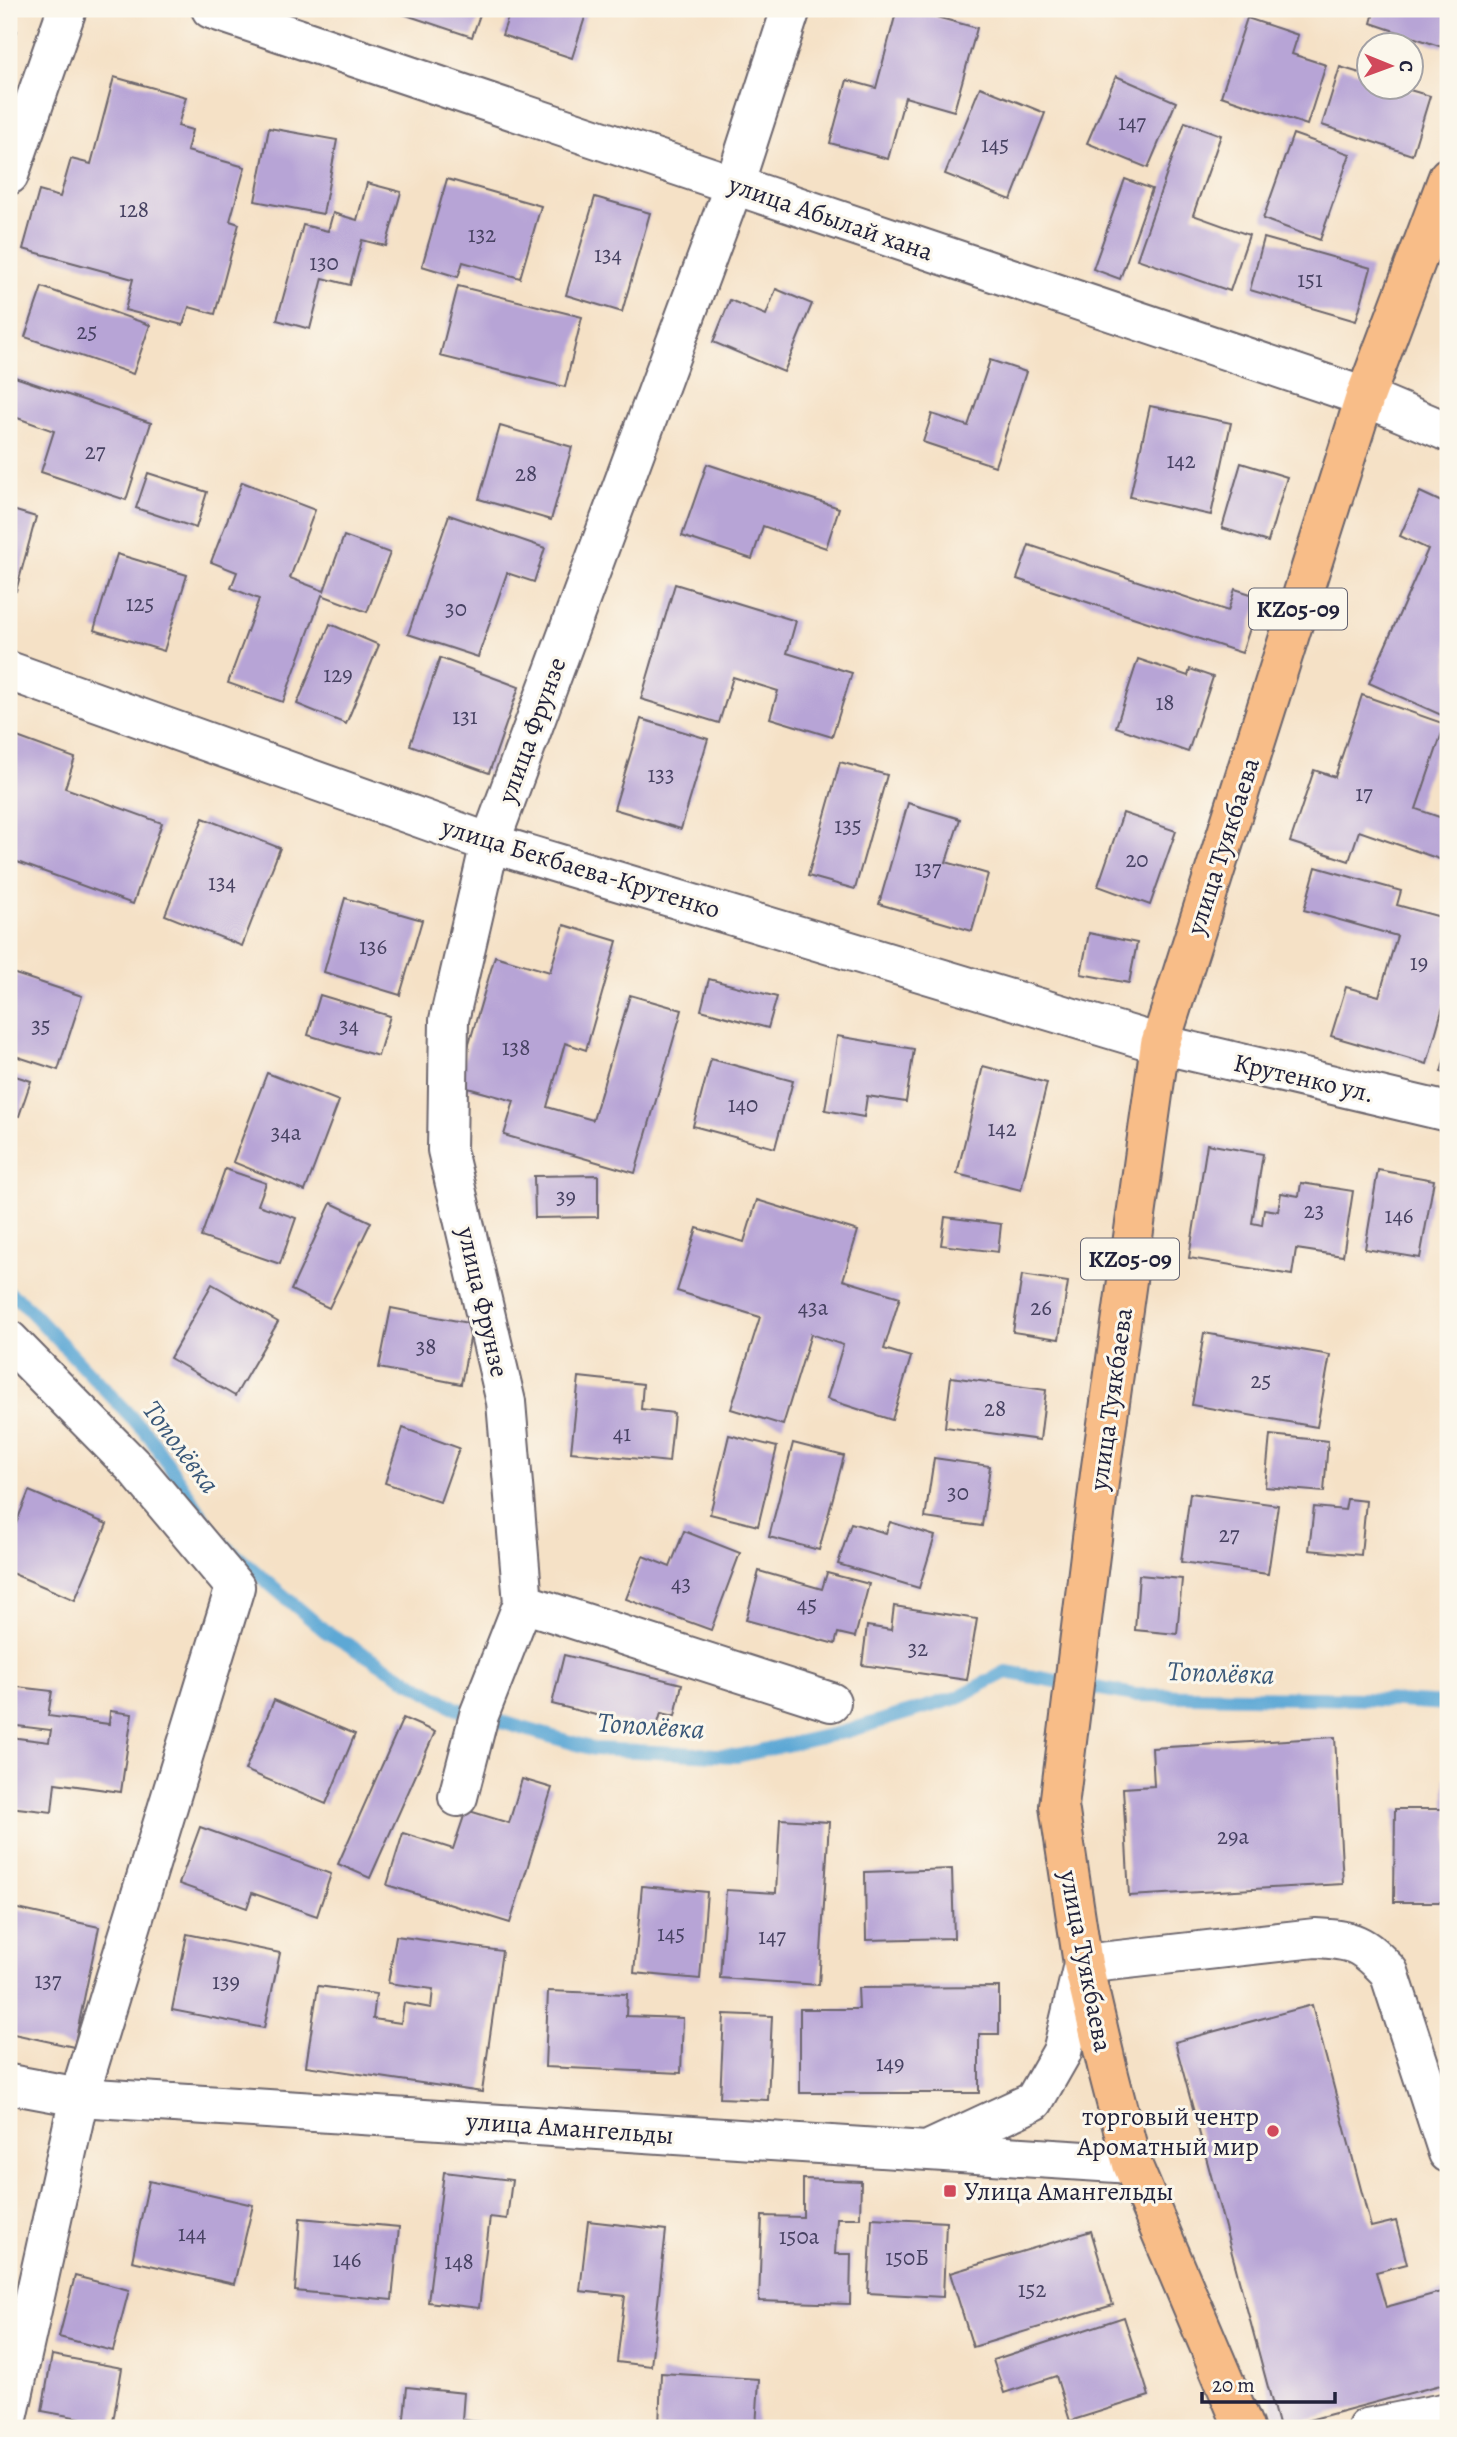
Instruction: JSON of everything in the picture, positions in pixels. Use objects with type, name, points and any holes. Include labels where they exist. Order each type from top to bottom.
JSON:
[{"type":"main road","name":"улица Туякбаева","points":[[1244,2428],[1132,2164],[1083,1964],[1059,1806],[1100,1475],[1160,1044],[1365,397],[1448,177]]},
{"type":"street","points":[[9,175],[67,9]]},
{"type":"street","name":"улица Абылай хана","points":[[211,9],[1365,397],[1448,432]]},
{"type":"street","name":"улица Фрунзе","points":[[458,1797],[478,1715],[523,1603],[506,1402],[447,1150],[449,1020],[490,843],[734,185],[791,9]]},
{"type":"street","name":"улица Бекбаева-Крутенко","points":[[9,671],[490,843],[1160,1044]]},
{"type":"street","name":"Крутенко ул.","points":[[1160,1044],[1448,1112]]},
{"type":"street","points":[[9,1340],[136,1469],[236,1587],[79,2097],[9,2414]]},
{"type":"street","points":[[523,1603],[831,1702]]},
{"type":"street","points":[[928,2150],[1034,2101],[1062,2052],[1083,1964],[1315,1938],[1343,1939],[1369,1951],[1389,1972],[1448,2153]]},
{"type":"street","name":"улица Амангельды","points":[[9,2084],[79,2097],[1132,2164]]},
{"type":"street","points":[[1367,2428],[1448,2412]]},
{"type":"building","points":[[388,9],[482,9],[472,37]]},
{"type":"building","points":[[511,9],[587,11],[572,58],[502,35]]},
{"type":"building","points":[[897,9],[907,9],[977,28],[954,111],[905,97],[888,159],[830,143],[847,80],[876,88]]},
{"type":"building","points":[[1375,9],[1448,9],[1448,29],[1442,47],[1426,42],[1426,32],[1398,32],[1371,23]]},
{"type":"building","points":[[1247,18],[1298,35],[1292,54],[1326,65],[1307,125],[1221,96]]},
{"type":"building","points":[[9,28],[17,31],[9,55]]},
{"type":"building","points":[[1340,67],[1356,72],[1356,102],[1426,102],[1426,95],[1430,96],[1412,155],[1322,125]]},
{"type":"building","points":[[1116,76],[1176,102],[1148,168],[1087,143]]},
{"type":"building","points":[[114,77],[186,97],[178,126],[192,130],[187,151],[245,167],[230,221],[239,224],[215,314],[189,307],[183,325],[125,310],[133,279],[23,249],[39,191],[60,197],[71,159],[91,164]]},
{"type":"building","points":[[980,87],[1045,113],[1011,200],[945,174]]},
{"type":"building","points":[[1185,122],[1221,135],[1193,215],[1249,235],[1230,291],[1137,259]]},
{"type":"building","points":[[269,128],[337,140],[323,214],[255,201]]},
{"type":"building","points":[[1293,134],[1350,154],[1320,240],[1263,219]]},
{"type":"building","points":[[447,179],[541,206],[520,278],[463,262],[458,277],[422,266]]},
{"type":"building","points":[[1125,179],[1152,189],[1120,279],[1093,269]]},
{"type":"building","points":[[367,183],[401,192],[386,246],[362,240],[350,285],[323,278],[310,329],[277,320],[303,225],[328,231],[333,213],[357,220]]},
{"type":"building","points":[[595,197],[650,213],[622,312],[566,295]]},
{"type":"building","points":[[1264,238],[1371,268],[1356,321],[1250,290]]},
{"type":"building","points":[[458,286],[582,317],[565,387],[440,356]]},
{"type":"building","points":[[42,287],[150,325],[133,374],[25,337]]},
{"type":"building","points":[[776,289],[812,304],[784,372],[713,342],[730,300],[766,315]]},
{"type":"building","points":[[990,360],[1026,372],[995,466],[923,442],[932,414],[968,426]]},
{"type":"building","points":[[9,375],[151,423],[126,500],[41,472],[54,431],[9,415]]},
{"type":"building","points":[[1150,406],[1231,423],[1211,515],[1130,497]]},
{"type":"building","points":[[500,426],[572,447],[551,520],[479,499]]},
{"type":"building","points":[[1241,463],[1287,477],[1268,542],[1222,528]]},
{"type":"building","points":[[707,464],[839,508],[826,548],[763,526],[752,559],[682,536]]},
{"type":"building","points":[[148,473],[207,492],[196,528],[136,508]]},
{"type":"building","points":[[242,482],[315,510],[290,578],[324,591],[344,536],[390,553],[367,612],[322,595],[283,702],[228,683],[259,599],[231,588],[237,572],[211,562]]},
{"type":"building","points":[[1420,492],[1448,505],[1448,718],[1369,683],[1428,549],[1400,536]]},
{"type":"building","points":[[9,509],[36,517],[16,591],[9,589]]},
{"type":"building","points":[[449,515],[545,548],[534,582],[507,573],[478,657],[408,634]]},
{"type":"building","points":[[1029,545],[1228,611],[1235,589],[1260,597],[1242,653],[1017,579]]},
{"type":"building","points":[[117,554],[187,575],[164,651],[94,630]]},
{"type":"building","points":[[675,584],[796,621],[787,653],[852,673],[832,737],[770,718],[778,691],[733,677],[719,723],[641,699]]},
{"type":"building","points":[[330,624],[379,645],[346,724],[297,704]]},
{"type":"building","points":[[440,658],[519,687],[489,773],[410,745]]},
{"type":"building","points":[[1138,659],[1188,676],[1190,669],[1213,677],[1188,752],[1116,727]]},
{"type":"building","points":[[1362,695],[1445,724],[1416,809],[1448,820],[1448,862],[1359,831],[1349,861],[1290,842],[1314,770],[1335,777]]},
{"type":"building","points":[[641,719],[708,739],[681,829],[614,809]]},
{"type":"building","points":[[9,734],[75,758],[65,788],[162,823],[133,904],[9,859]]},
{"type":"building","points":[[840,762],[887,775],[855,889],[808,876]]},
{"type":"building","points":[[908,803],[960,819],[946,862],[988,874],[972,931],[879,904]]},
{"type":"building","points":[[1123,813],[1176,831],[1150,905],[1098,886]]},
{"type":"building","points":[[203,818],[280,848],[242,946],[165,915]]},
{"type":"building","points":[[1316,867],[1401,891],[1397,905],[1448,919],[1448,989],[1427,1064],[1331,1036],[1346,987],[1379,996],[1397,936],[1304,910]]},
{"type":"building","points":[[345,898],[422,920],[400,995],[324,972]]},
{"type":"building","points":[[564,925],[617,941],[586,1050],[565,1043],[547,1107],[593,1120],[630,995],[682,1010],[635,1173],[504,1135],[514,1101],[457,1085],[495,956],[550,972]]},
{"type":"building","points":[[1089,933],[1137,943],[1129,983],[1081,974]]},
{"type":"building","points":[[9,972],[82,996],[58,1070],[9,1054]]},
{"type":"building","points":[[709,979],[777,997],[768,1028],[701,1010]]},
{"type":"building","points":[[320,995],[390,1016],[378,1056],[308,1035]]},
{"type":"building","points":[[837,1036],[914,1049],[906,1102],[867,1096],[864,1117],[825,1110]]},
{"type":"building","points":[[1448,1047],[1448,1074],[1441,1072]]},
{"type":"building","points":[[711,1059],[793,1081],[775,1148],[693,1126]]},
{"type":"building","points":[[983,1066],[1047,1083],[1021,1190],[957,1174]]},
{"type":"building","points":[[267,1073],[339,1101],[305,1191],[233,1162]]},
{"type":"building","points":[[9,1074],[31,1081],[19,1116],[9,1113]]},
{"type":"building","points":[[1207,1144],[1263,1154],[1252,1223],[1262,1225],[1264,1209],[1278,1211],[1281,1193],[1299,1196],[1301,1183],[1353,1191],[1343,1256],[1296,1249],[1292,1275],[1189,1258]]},
{"type":"building","points":[[225,1169],[266,1183],[258,1205],[296,1218],[280,1264],[201,1237]]},
{"type":"building","points":[[1378,1170],[1434,1180],[1420,1258],[1365,1249]]},
{"type":"building","points":[[598,1175],[598,1217],[535,1218],[534,1176]]},
{"type":"building","points":[[757,1200],[858,1231],[843,1280],[900,1297],[884,1349],[911,1357],[892,1420],[827,1399],[843,1345],[811,1334],[783,1425],[731,1409],[760,1317],[677,1291],[697,1228],[744,1242]]},
{"type":"building","points":[[331,1203],[371,1222],[329,1308],[291,1290]]},
{"type":"building","points":[[945,1217],[1001,1224],[998,1252],[941,1245]]},
{"type":"building","points":[[1022,1275],[1068,1282],[1059,1339],[1013,1332]]},
{"type":"building","points":[[212,1284],[278,1322],[235,1396],[170,1358]]},
{"type":"building","points":[[391,1308],[473,1324],[461,1384],[379,1368]]},
{"type":"building","points":[[1204,1333],[1330,1355],[1317,1427],[1192,1405]]},
{"type":"building","points":[[579,1377],[643,1384],[641,1409],[674,1413],[669,1462],[571,1452]]},
{"type":"building","points":[[951,1377],[1046,1390],[1040,1440],[945,1427]]},
{"type":"building","points":[[403,1428],[459,1448],[440,1502],[385,1483]]},
{"type":"building","points":[[729,1435],[777,1447],[758,1526],[710,1514]]},
{"type":"building","points":[[1270,1435],[1328,1441],[1324,1492],[1265,1487]]},
{"type":"building","points":[[793,1443],[844,1456],[819,1550],[769,1537]]},
{"type":"building","points":[[934,1458],[990,1466],[982,1526],[925,1518]]},
{"type":"building","points":[[29,1491],[107,1524],[75,1600],[9,1572],[9,1541]]},
{"type":"building","points":[[1190,1493],[1278,1505],[1268,1574],[1181,1562]]},
{"type":"building","points":[[1347,1499],[1366,1501],[1361,1555],[1309,1550],[1314,1507],[1345,1510]]},
{"type":"building","points":[[890,1522],[935,1536],[919,1588],[838,1564],[851,1523],[886,1533]]},
{"type":"building","points":[[684,1531],[740,1553],[711,1630],[626,1599],[643,1556],[670,1567]]},
{"type":"building","points":[[759,1571],[822,1589],[827,1573],[869,1584],[855,1637],[838,1633],[835,1644],[746,1620]]},
{"type":"building","points":[[1139,1575],[1182,1579],[1177,1634],[1135,1630]]},
{"type":"building","points":[[894,1606],[977,1619],[967,1680],[862,1665],[867,1626],[891,1630]]},
{"type":"building","points":[[564,1655],[682,1684],[675,1716],[661,1713],[656,1730],[552,1704]]},
{"type":"building","points":[[9,1686],[52,1691],[48,1716],[109,1724],[110,1711],[132,1714],[121,1792],[55,1783],[52,1812],[9,1807],[9,1737],[49,1742],[51,1730],[9,1725]]},
{"type":"building","points":[[274,1700],[355,1734],[326,1804],[245,1770]]},
{"type":"building","points":[[403,1718],[435,1732],[370,1878],[338,1864]]},
{"type":"building","points":[[1335,1737],[1343,1884],[1129,1896],[1123,1788],[1154,1786],[1152,1748]]},
{"type":"building","points":[[1445,1777],[1448,1777],[1448,1902],[1394,1902],[1395,1809],[1445,1809]]},
{"type":"building","points":[[522,1779],[552,1788],[510,1923],[387,1885],[403,1833],[453,1849],[466,1810],[509,1823]]},
{"type":"building","points":[[780,1819],[829,1822],[819,1985],[720,1978],[726,1890],[776,1893]]},
{"type":"building","points":[[200,1827],[331,1874],[317,1916],[252,1893],[247,1908],[179,1884]]},
{"type":"building","points":[[952,1869],[954,1938],[866,1940],[865,1872]]},
{"type":"building","points":[[642,1886],[707,1892],[700,1979],[634,1973]]},
{"type":"building","points":[[9,1907],[99,1927],[74,2047],[9,2033]]},
{"type":"building","points":[[187,1934],[280,1953],[264,2028],[172,2010]]},
{"type":"building","points":[[396,1936],[502,1951],[482,2092],[306,2066],[318,1986],[376,1994],[373,2019],[401,2023],[404,2003],[431,2008],[433,1989],[388,1983]]},
{"type":"building","points":[[999,1987],[999,2034],[979,2034],[979,2093],[800,2093],[800,2009],[859,2009],[858,1988]]},
{"type":"building","points":[[548,1991],[627,1994],[626,2016],[683,2018],[681,2073],[545,2067]]},
{"type":"building","name":"торговый чентр Ароматный мир","points":[[1312,2005],[1371,2227],[1396,2221],[1407,2264],[1376,2272],[1386,2307],[1448,2290],[1448,2383],[1279,2428],[1175,2042]]},
{"type":"building","points":[[724,2014],[772,2016],[768,2100],[720,2098]]},
{"type":"building","points":[[444,2172],[512,2180],[507,2219],[490,2217],[479,2308],[428,2302]]},
{"type":"building","points":[[803,2179],[861,2181],[860,2218],[837,2218],[835,2254],[851,2254],[850,2304],[759,2301],[762,2216],[803,2217]]},
{"type":"building","points":[[149,2181],[253,2205],[234,2284],[132,2261]]},
{"type":"building","points":[[300,2218],[399,2227],[392,2300],[295,2291]]},
{"type":"building","points":[[872,2218],[946,2222],[943,2297],[868,2293]]},
{"type":"building","points":[[588,2221],[666,2230],[651,2366],[617,2362],[625,2296],[580,2291]]},
{"type":"building","points":[[1091,2231],[1113,2305],[973,2347],[950,2273]]},
{"type":"building","points":[[75,2276],[129,2290],[113,2351],[59,2337]]},
{"type":"building","points":[[1124,2317],[1149,2396],[1070,2421],[1056,2376],[1004,2393],[993,2360]]},
{"type":"building","points":[[52,2355],[122,2368],[112,2428],[78,2428],[80,2418],[42,2411]]},
{"type":"building","points":[[661,2373],[759,2379],[756,2428],[659,2428]]},
{"type":"building","points":[[407,2387],[464,2393],[462,2420],[481,2422],[480,2428],[403,2428]]},
{"type":"waterway","name":"Тополёвка","points":[[9,1293],[23,1303],[150,1437],[218,1540],[325,1631],[457,1709],[594,1749],[737,1756],[844,1732],[956,1698],[1006,1672],[1135,1695],[1365,1699],[1448,1704]]},
{"type":"place","name":"торговый чентр Ароматный мир","points":[[1273,2131]]},
{"type":"place","name":"Улица Амангельды","points":[[950,2191]]}]
